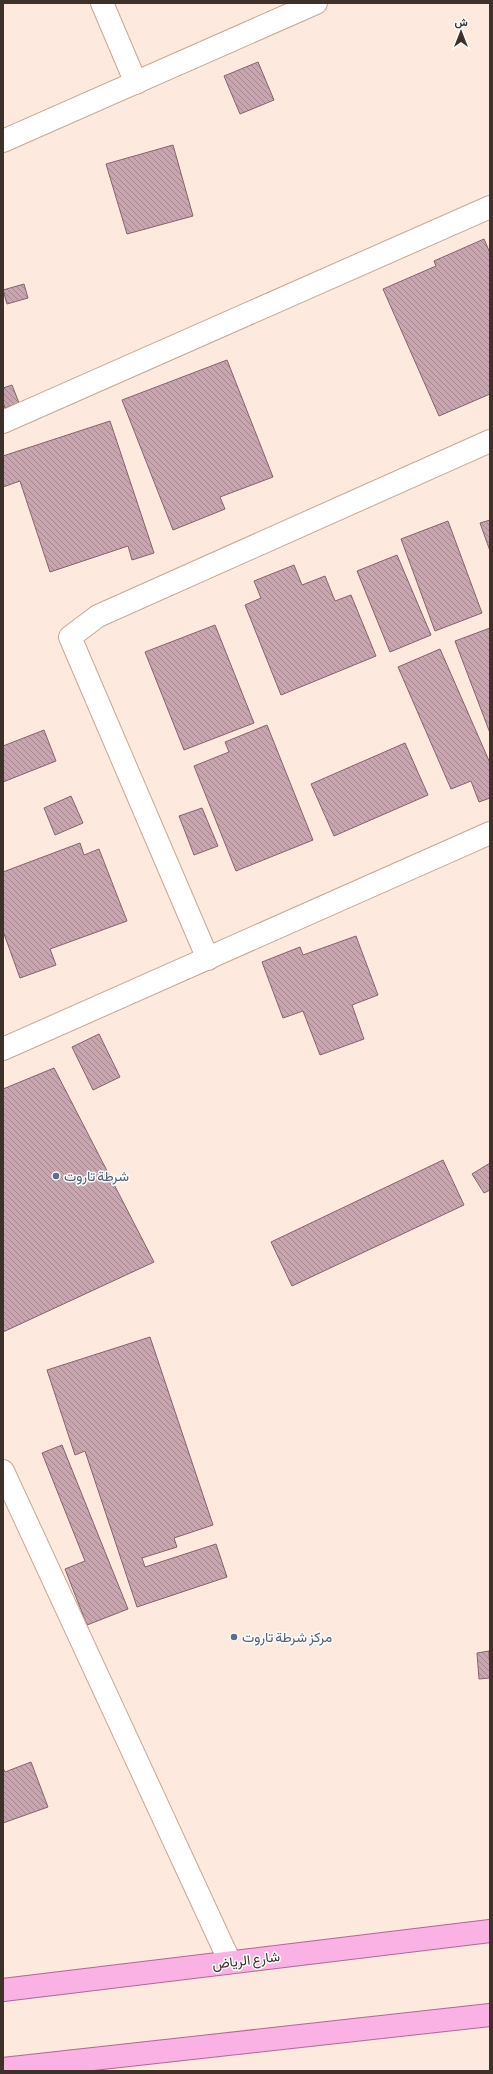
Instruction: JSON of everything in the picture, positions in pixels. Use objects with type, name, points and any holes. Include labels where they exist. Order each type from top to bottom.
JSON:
[{"type":"main road","name":"شارع الرياض","points":[[3,1990],[490,1931]]},
{"type":"main road","points":[[3,2069],[490,2015]]},
{"type":"street","points":[[102,3],[136,82]]},
{"type":"street","points":[[3,141],[316,3]]},
{"type":"street","points":[[3,422],[490,207]]},
{"type":"street","points":[[208,958],[70,637],[98,616],[490,441]]},
{"type":"street","points":[[3,1049],[490,833]]},
{"type":"street","points":[[3,1471],[230,1962]]},
{"type":"building","points":[[258,62],[274,100],[240,114],[224,76]]},
{"type":"building","points":[[173,145],[193,216],[127,234],[106,164]]},
{"type":"building","points":[[484,239],[490,253],[490,394],[439,416],[383,289],[436,266],[434,261]]},
{"type":"building","points":[[24,284],[28,298],[7,304],[3,290]]},
{"type":"building","points":[[227,360],[273,477],[220,497],[225,509],[173,530],[122,400]]},
{"type":"building","points":[[12,385],[19,403],[5,408],[3,402],[3,388]]},
{"type":"building","points":[[110,421],[154,553],[132,560],[128,546],[50,572],[20,481],[3,487],[3,456]]},
{"type":"building","points":[[490,520],[490,551],[480,523]]},
{"type":"building","points":[[448,521],[482,613],[435,631],[401,539]]},
{"type":"building","points":[[397,555],[431,635],[390,652],[357,571]]},
{"type":"building","points":[[294,565],[302,585],[325,576],[335,601],[351,595],[376,656],[281,695],[245,605],[261,598],[254,581]]},
{"type":"building","points":[[215,625],[254,723],[184,750],[145,652]]},
{"type":"building","points":[[490,628],[490,733],[455,641]]},
{"type":"building","points":[[440,649],[490,763],[490,798],[479,802],[471,781],[451,789],[398,667]]},
{"type":"building","points":[[267,725],[313,840],[236,871],[194,766],[229,752],[225,742]]},
{"type":"building","points":[[44,730],[56,761],[3,782],[3,746]]},
{"type":"building","points":[[405,743],[428,795],[334,836],[311,784]]},
{"type":"building","points":[[71,796],[83,823],[55,835],[44,808]]},
{"type":"building","points":[[202,808],[218,846],[194,855],[179,816]]},
{"type":"building","points":[[80,843],[84,855],[99,849],[127,921],[50,949],[56,965],[20,978],[3,931],[3,872]]},
{"type":"building","points":[[356,936],[378,995],[352,1005],[364,1039],[320,1055],[303,1011],[283,1018],[262,962],[300,947],[303,955]]},
{"type":"building","points":[[99,1034],[120,1077],[93,1090],[72,1047]]},
{"type":"building","name":"شرطة تاروت","points":[[54,1068],[154,1262],[3,1332],[3,1089]]},
{"type":"building","points":[[443,1160],[464,1205],[292,1286],[271,1242]]},
{"type":"building","points":[[490,1163],[490,1190],[484,1193],[472,1174]]},
{"type":"building","points":[[150,1337],[213,1525],[174,1538],[177,1547],[142,1558],[145,1567],[216,1544],[227,1577],[137,1607],[85,1451],[75,1455],[47,1370]]},
{"type":"building","points":[[62,1445],[128,1609],[87,1625],[65,1569],[85,1561],[42,1453]]},
{"type":"building","points":[[489,1651],[490,1678],[479,1679],[477,1653]]},
{"type":"building","points":[[31,1762],[48,1807],[3,1823],[3,1768],[5,1772]]},
{"type":"place","name":"شرطة تاروت","points":[[56,1176]]},
{"type":"place","name":"مركز شرطة تاروت","points":[[234,1637]]}]
